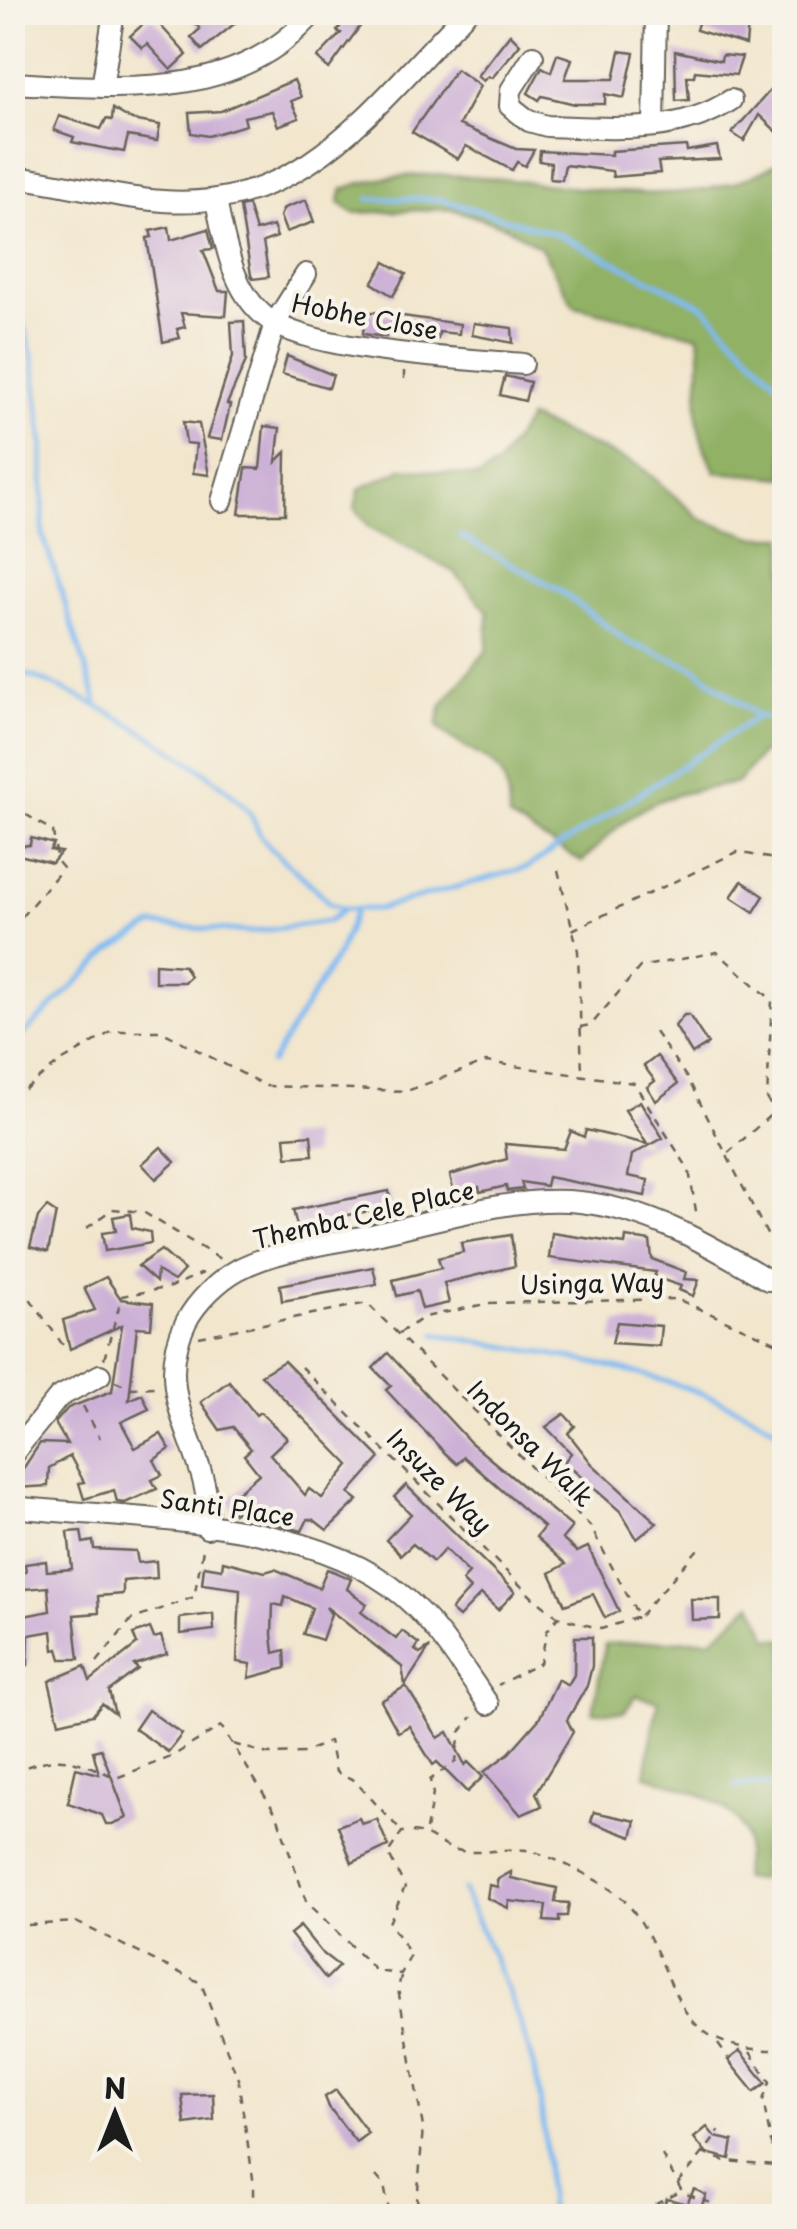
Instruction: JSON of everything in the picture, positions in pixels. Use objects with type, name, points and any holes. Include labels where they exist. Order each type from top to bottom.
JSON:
[{"type":"street","points":[[102,87],[114,12]]},
{"type":"street","points":[[12,83],[142,90],[186,84],[281,46],[314,12]]},
{"type":"street","points":[[12,177],[122,198],[216,202],[261,191],[299,172],[350,131],[468,12]]},
{"type":"street","points":[[654,126],[656,12]]},
{"type":"street","points":[[533,56],[509,98],[516,113],[546,126],[654,126],[705,116],[731,100]]},
{"type":"street","name":"Hobhe Close","points":[[216,202],[228,259],[240,283],[274,323],[406,354],[524,364]]},
{"type":"street","points":[[222,501],[274,323],[306,274]]},
{"type":"street","name":"Themba Cele Place","points":[[230,1275],[302,1250],[548,1201],[606,1207],[700,1238],[768,1280]]},
{"type":"street","points":[[207,1528],[204,1485],[184,1433],[173,1386],[180,1340],[192,1312],[230,1275]]},
{"type":"street","points":[[12,1455],[46,1409],[75,1386],[100,1375]]},
{"type":"street","name":"Santi Place","points":[[12,1508],[207,1528],[311,1544],[367,1571],[400,1594],[431,1623],[488,1704]]},
{"type":"path","points":[[12,806],[53,831],[63,868],[12,928]]},
{"type":"path","points":[[572,930],[737,852],[784,861]]},
{"type":"path","points":[[558,870],[578,951],[582,1075]]},
{"type":"path","points":[[580,1027],[591,1025],[640,967],[718,952],[772,1000],[766,1098],[777,1119],[784,1120]]},
{"type":"path","points":[[12,1099],[63,1060],[114,1031],[161,1031],[266,1086],[407,1091],[486,1062],[634,1083],[690,1170],[700,1238]]},
{"type":"path","points":[[655,1032],[690,1081],[777,1254],[768,1280]]},
{"type":"path","points":[[726,1154],[784,1103]]},
{"type":"path","points":[[87,1228],[112,1209],[143,1212],[230,1275]]},
{"type":"path","points":[[12,1274],[65,1348]]},
{"type":"path","points":[[173,1386],[132,1388],[100,1375],[122,1296],[171,1288],[196,1274],[230,1275]]},
{"type":"path","name":"Usinga Way","points":[[398,1334],[425,1317],[490,1303],[677,1299],[784,1346]]},
{"type":"path","name":"Indonsa Walk","points":[[180,1340],[367,1303],[590,1526],[639,1617]]},
{"type":"path","name":"Insuze Way","points":[[301,1367],[532,1597],[558,1616]]},
{"type":"path","points":[[75,1386],[100,1438]]},
{"type":"path","points":[[97,1662],[106,1657],[132,1620],[194,1597],[207,1528]]},
{"type":"path","points":[[426,1831],[433,1794],[430,1780],[456,1761],[460,1732],[488,1704],[496,1686],[540,1663],[548,1631],[558,1616],[601,1628],[639,1617],[698,1548]]},
{"type":"path","points":[[12,1772],[38,1761],[74,1758],[116,1778],[171,1756],[221,1726],[277,1815],[306,1901],[376,1971],[401,1974]]},
{"type":"path","points":[[232,1744],[268,1754],[304,1754],[329,1740],[336,1772],[354,1780],[402,1832],[426,1831],[457,1850],[528,1850],[581,1874],[626,1901],[691,2020],[717,2042],[728,2058]]},
{"type":"path","points":[[402,1832],[388,1853],[405,1887],[389,1924],[411,1955],[398,1989],[423,2127],[416,2216]]},
{"type":"path","points":[[12,1926],[76,1922],[201,1984],[238,2079],[253,2178],[253,2202],[246,2216]]},
{"type":"path","points":[[717,2042],[749,2051],[784,2050]]},
{"type":"path","points":[[749,2051],[770,2082],[763,2100],[784,2210]]},
{"type":"path","points":[[676,2184],[715,2142],[719,2130]]},
{"type":"path","points":[[702,2153],[725,2162],[777,2166]]},
{"type":"path","points":[[662,2155],[681,2191],[714,2204]]},
{"type":"path","points":[[376,2176],[384,2185],[390,2216]]},
{"type":"path","points":[[645,2216],[653,2206],[681,2191]]},
{"type":"path","points":[[525,2216],[536,2205]]},
{"type":"green space","points":[[784,158],[784,478],[716,472],[706,452],[698,419],[699,336],[574,306],[541,248],[507,227],[452,209],[354,213],[339,203],[343,189],[395,177],[451,175],[628,192],[684,192],[737,182]]},
{"type":"green space","points":[[529,418],[640,466],[702,520],[754,537],[784,537],[784,750],[774,747],[761,754],[737,783],[650,805],[619,826],[582,862],[509,818],[508,795],[498,769],[437,726],[442,705],[487,650],[488,612],[454,572],[370,527],[355,508],[359,489],[404,468],[479,477],[498,464]]},
{"type":"green space","points":[[752,1603],[769,1638],[784,1640],[784,1821],[778,1820],[763,1852],[761,1880],[742,1878],[745,1837],[730,1814],[703,1796],[645,1775],[658,1701],[636,1696],[624,1712],[593,1712],[605,1644],[712,1639]]},
{"type":"building","points":[[186,12],[249,12],[202,50],[191,37],[200,29]]},
{"type":"building","points":[[360,14],[366,18],[329,69],[317,58],[341,33],[337,31],[348,16],[354,20]]},
{"type":"building","points":[[152,16],[187,55],[171,70],[147,44],[142,48],[130,36]]},
{"type":"building","points":[[700,16],[732,26],[734,18],[748,23],[746,45],[696,30]]},
{"type":"building","points":[[510,34],[520,44],[492,78],[488,76],[483,81],[477,76]]},
{"type":"building","points":[[620,51],[634,53],[624,98],[605,94],[605,104],[575,104],[542,96],[539,100],[528,93],[542,67],[551,72],[557,54],[572,59],[565,79],[614,79]]},
{"type":"building","points":[[675,51],[721,61],[722,55],[742,57],[736,75],[695,71],[694,76],[687,76],[689,100],[676,101]]},
{"type":"building","points":[[456,69],[480,86],[459,125],[516,149],[534,150],[525,166],[517,162],[512,170],[466,146],[458,159],[412,132]]},
{"type":"building","points":[[294,80],[301,97],[291,101],[299,118],[278,126],[272,111],[244,117],[246,125],[208,136],[191,133],[189,113],[221,111]]},
{"type":"building","points":[[775,85],[784,91],[784,123],[776,131],[759,115],[744,141],[732,133]]},
{"type":"building","points":[[113,109],[132,120],[160,125],[157,141],[128,136],[124,152],[72,142],[74,137],[54,130],[59,116],[101,129],[106,119],[112,120]]},
{"type":"building","points":[[686,146],[687,151],[717,146],[720,159],[658,162],[660,173],[613,177],[612,171],[565,165],[562,180],[550,179],[551,163],[539,161],[540,151],[611,155],[611,151]]},
{"type":"building","points":[[306,200],[314,222],[286,232],[280,216],[284,208]]},
{"type":"building","points":[[248,205],[256,231],[273,226],[277,237],[263,242],[269,277],[253,279],[251,275],[240,207]]},
{"type":"building","points":[[169,227],[171,240],[208,229],[213,249],[203,250],[219,291],[228,291],[226,316],[181,313],[185,327],[177,329],[180,338],[163,342],[147,238],[152,237],[150,231]]},
{"type":"building","points":[[385,262],[406,274],[393,296],[372,283]]},
{"type":"building","points":[[365,313],[460,324],[459,334],[439,332],[438,339],[425,336],[426,331],[387,327],[386,337],[363,334]]},
{"type":"building","points":[[244,321],[246,361],[227,404],[230,405],[222,440],[207,438],[233,356],[231,322]]},
{"type":"building","points":[[474,323],[512,328],[513,343],[472,335]]},
{"type":"building","points":[[287,356],[333,375],[329,388],[282,374]]},
{"type":"building","points":[[505,376],[530,382],[525,401],[500,395]]},
{"type":"building","points":[[183,422],[199,424],[209,475],[193,473],[196,444],[186,443]]},
{"type":"building","points":[[264,426],[280,428],[276,462],[286,452],[285,514],[239,514],[246,468],[260,469]]},
{"type":"building","points":[[31,838],[54,844],[50,850],[61,852],[52,863],[19,855],[20,846],[30,845]]},
{"type":"building","points":[[742,881],[764,896],[754,912],[731,897]]},
{"type":"building","points":[[155,964],[184,966],[190,976],[184,982],[155,982]]},
{"type":"building","points":[[684,1015],[689,1015],[708,1044],[692,1054],[675,1026]]},
{"type":"building","points":[[657,1056],[678,1084],[656,1101],[647,1087],[655,1081],[644,1066]]},
{"type":"building","points":[[640,1101],[663,1138],[632,1155],[628,1176],[648,1180],[645,1196],[548,1177],[546,1186],[521,1182],[523,1189],[507,1191],[506,1186],[480,1192],[479,1187],[454,1193],[450,1175],[507,1159],[505,1144],[564,1149],[571,1131],[584,1137],[586,1130],[647,1144],[625,1110]]},
{"type":"building","points":[[311,1135],[313,1155],[287,1157],[285,1137]]},
{"type":"building","points":[[161,1147],[175,1162],[156,1179],[142,1164]]},
{"type":"building","points":[[389,1191],[392,1207],[342,1216],[344,1225],[322,1229],[321,1221],[297,1226],[293,1210]]},
{"type":"building","points":[[47,1207],[56,1213],[48,1252],[30,1247],[38,1217]]},
{"type":"building","points":[[130,1214],[132,1228],[150,1232],[151,1243],[105,1251],[102,1233],[116,1231],[113,1217]]},
{"type":"building","points":[[552,1233],[625,1244],[626,1237],[650,1241],[652,1259],[686,1272],[684,1279],[699,1280],[693,1296],[679,1290],[681,1286],[654,1277],[656,1272],[549,1258]]},
{"type":"building","points":[[511,1235],[515,1266],[444,1283],[449,1303],[422,1309],[417,1291],[397,1296],[393,1280],[441,1268],[438,1258],[463,1252],[461,1243]]},
{"type":"building","points":[[161,1250],[184,1270],[174,1281],[157,1271],[156,1282],[138,1266]]},
{"type":"building","points":[[373,1267],[377,1284],[282,1301],[280,1285]]},
{"type":"building","points":[[106,1277],[121,1299],[153,1303],[151,1328],[137,1327],[129,1400],[142,1394],[149,1409],[121,1422],[135,1448],[161,1434],[170,1449],[154,1460],[162,1475],[152,1480],[157,1489],[125,1503],[117,1502],[114,1490],[84,1499],[79,1483],[84,1482],[70,1456],[49,1468],[48,1486],[16,1488],[17,1471],[23,1469],[40,1443],[67,1444],[55,1423],[68,1408],[112,1391],[122,1325],[70,1349],[63,1320],[95,1310],[84,1288]]},
{"type":"building","points":[[617,1322],[661,1326],[659,1346],[612,1343]]},
{"type":"building","points":[[388,1353],[470,1442],[572,1527],[562,1539],[577,1552],[588,1547],[619,1611],[605,1618],[593,1594],[565,1605],[550,1573],[566,1564],[536,1537],[544,1527],[464,1457],[457,1464],[386,1390],[391,1386],[373,1368]]},
{"type":"building","points":[[284,1361],[380,1458],[349,1493],[358,1500],[327,1530],[308,1519],[302,1531],[256,1519],[244,1505],[234,1513],[228,1500],[259,1474],[244,1455],[251,1449],[233,1427],[220,1430],[201,1402],[229,1381],[256,1415],[260,1412],[287,1438],[270,1454],[305,1495],[309,1489],[322,1498],[349,1465],[261,1375]]},
{"type":"building","points":[[564,1414],[575,1426],[568,1433],[592,1464],[657,1523],[637,1539],[620,1511],[564,1462],[571,1453],[546,1427]]},
{"type":"building","points":[[406,1485],[515,1592],[498,1610],[481,1594],[459,1617],[451,1610],[470,1589],[462,1581],[469,1573],[445,1549],[433,1562],[413,1544],[401,1555],[386,1540],[411,1514],[394,1497]]},
{"type":"building","points":[[81,1531],[83,1543],[93,1541],[94,1549],[136,1551],[138,1563],[156,1561],[157,1578],[123,1581],[123,1594],[98,1596],[99,1613],[74,1615],[79,1659],[61,1659],[58,1649],[54,1650],[52,1631],[29,1635],[28,1665],[14,1666],[13,1632],[21,1630],[19,1617],[50,1611],[48,1587],[12,1590],[12,1574],[26,1572],[25,1564],[46,1561],[47,1571],[72,1569],[68,1532]]},
{"type":"building","points":[[223,1561],[265,1572],[275,1569],[319,1588],[327,1569],[335,1572],[351,1579],[347,1589],[367,1604],[361,1612],[396,1639],[402,1631],[419,1644],[415,1650],[420,1654],[430,1647],[405,1685],[402,1667],[326,1607],[331,1614],[322,1640],[303,1634],[312,1608],[285,1596],[283,1606],[273,1604],[272,1635],[274,1653],[285,1650],[286,1668],[249,1678],[251,1664],[237,1662],[240,1589],[202,1584],[204,1566],[222,1569]]},
{"type":"building","points":[[691,1599],[720,1599],[720,1619],[692,1620]]},
{"type":"building","points":[[213,1614],[214,1630],[180,1634],[180,1618]]},
{"type":"building","points":[[150,1628],[154,1638],[161,1636],[167,1654],[134,1665],[138,1669],[109,1691],[115,1714],[102,1704],[93,1715],[59,1723],[49,1681],[85,1666],[90,1681],[137,1644],[133,1634]]},
{"type":"building","points":[[575,1637],[592,1637],[587,1686],[567,1720],[573,1732],[536,1793],[542,1806],[521,1815],[484,1772],[509,1753],[539,1719],[558,1679],[568,1685],[574,1675]]},
{"type":"building","points":[[406,1686],[438,1738],[448,1732],[465,1765],[468,1762],[483,1777],[467,1792],[437,1762],[433,1765],[409,1726],[398,1732],[381,1701]]},
{"type":"building","points":[[148,1710],[182,1734],[168,1752],[135,1729]]},
{"type":"building","points":[[101,1749],[127,1818],[112,1824],[106,1824],[102,1815],[68,1803],[76,1768],[99,1774],[93,1751]]},
{"type":"building","points":[[594,1812],[636,1821],[632,1837],[591,1822]]},
{"type":"building","points":[[359,1818],[362,1824],[377,1819],[388,1846],[352,1863],[338,1826]]},
{"type":"building","points":[[511,1872],[511,1878],[557,1888],[555,1902],[569,1903],[567,1916],[559,1916],[559,1922],[544,1921],[546,1905],[509,1901],[508,1908],[487,1898],[489,1885],[498,1887],[497,1880]]},
{"type":"building","points":[[300,1926],[321,1952],[339,1966],[326,1979],[290,1934]]},
{"type":"building","points":[[740,2051],[766,2083],[754,2092],[728,2060]]},
{"type":"building","points":[[336,2090],[368,2133],[356,2142],[325,2097]]},
{"type":"building","points":[[213,2094],[214,2120],[185,2124],[182,2095]]},
{"type":"building","points":[[707,2127],[715,2137],[733,2141],[730,2159],[706,2153],[694,2138]]},
{"type":"building","points":[[694,2189],[706,2195],[700,2210],[715,2216],[659,2216],[667,2199],[687,2204]]},
{"type":"waterway","points":[[369,199],[439,199],[560,235],[703,306],[784,389]]},
{"type":"waterway","points":[[12,283],[33,360],[43,445],[43,535],[97,703]]},
{"type":"waterway","points":[[460,536],[559,590],[629,643],[693,667],[758,716]]},
{"type":"waterway","points":[[12,671],[102,708],[175,751],[232,794],[279,856],[330,904],[344,909],[378,909],[528,867],[758,716],[784,720]]},
{"type":"waterway","points":[[12,1045],[111,950],[153,925],[253,932],[329,921],[344,909]]},
{"type":"waterway","points":[[271,1063],[339,952],[356,909]]},
{"type":"waterway","points":[[436,1334],[571,1358],[660,1379],[744,1412],[784,1434]]},
{"type":"waterway","points":[[735,1785],[784,1785]]},
{"type":"waterway","points":[[463,1890],[506,1986],[532,2061],[543,2119],[550,2216]]}]
